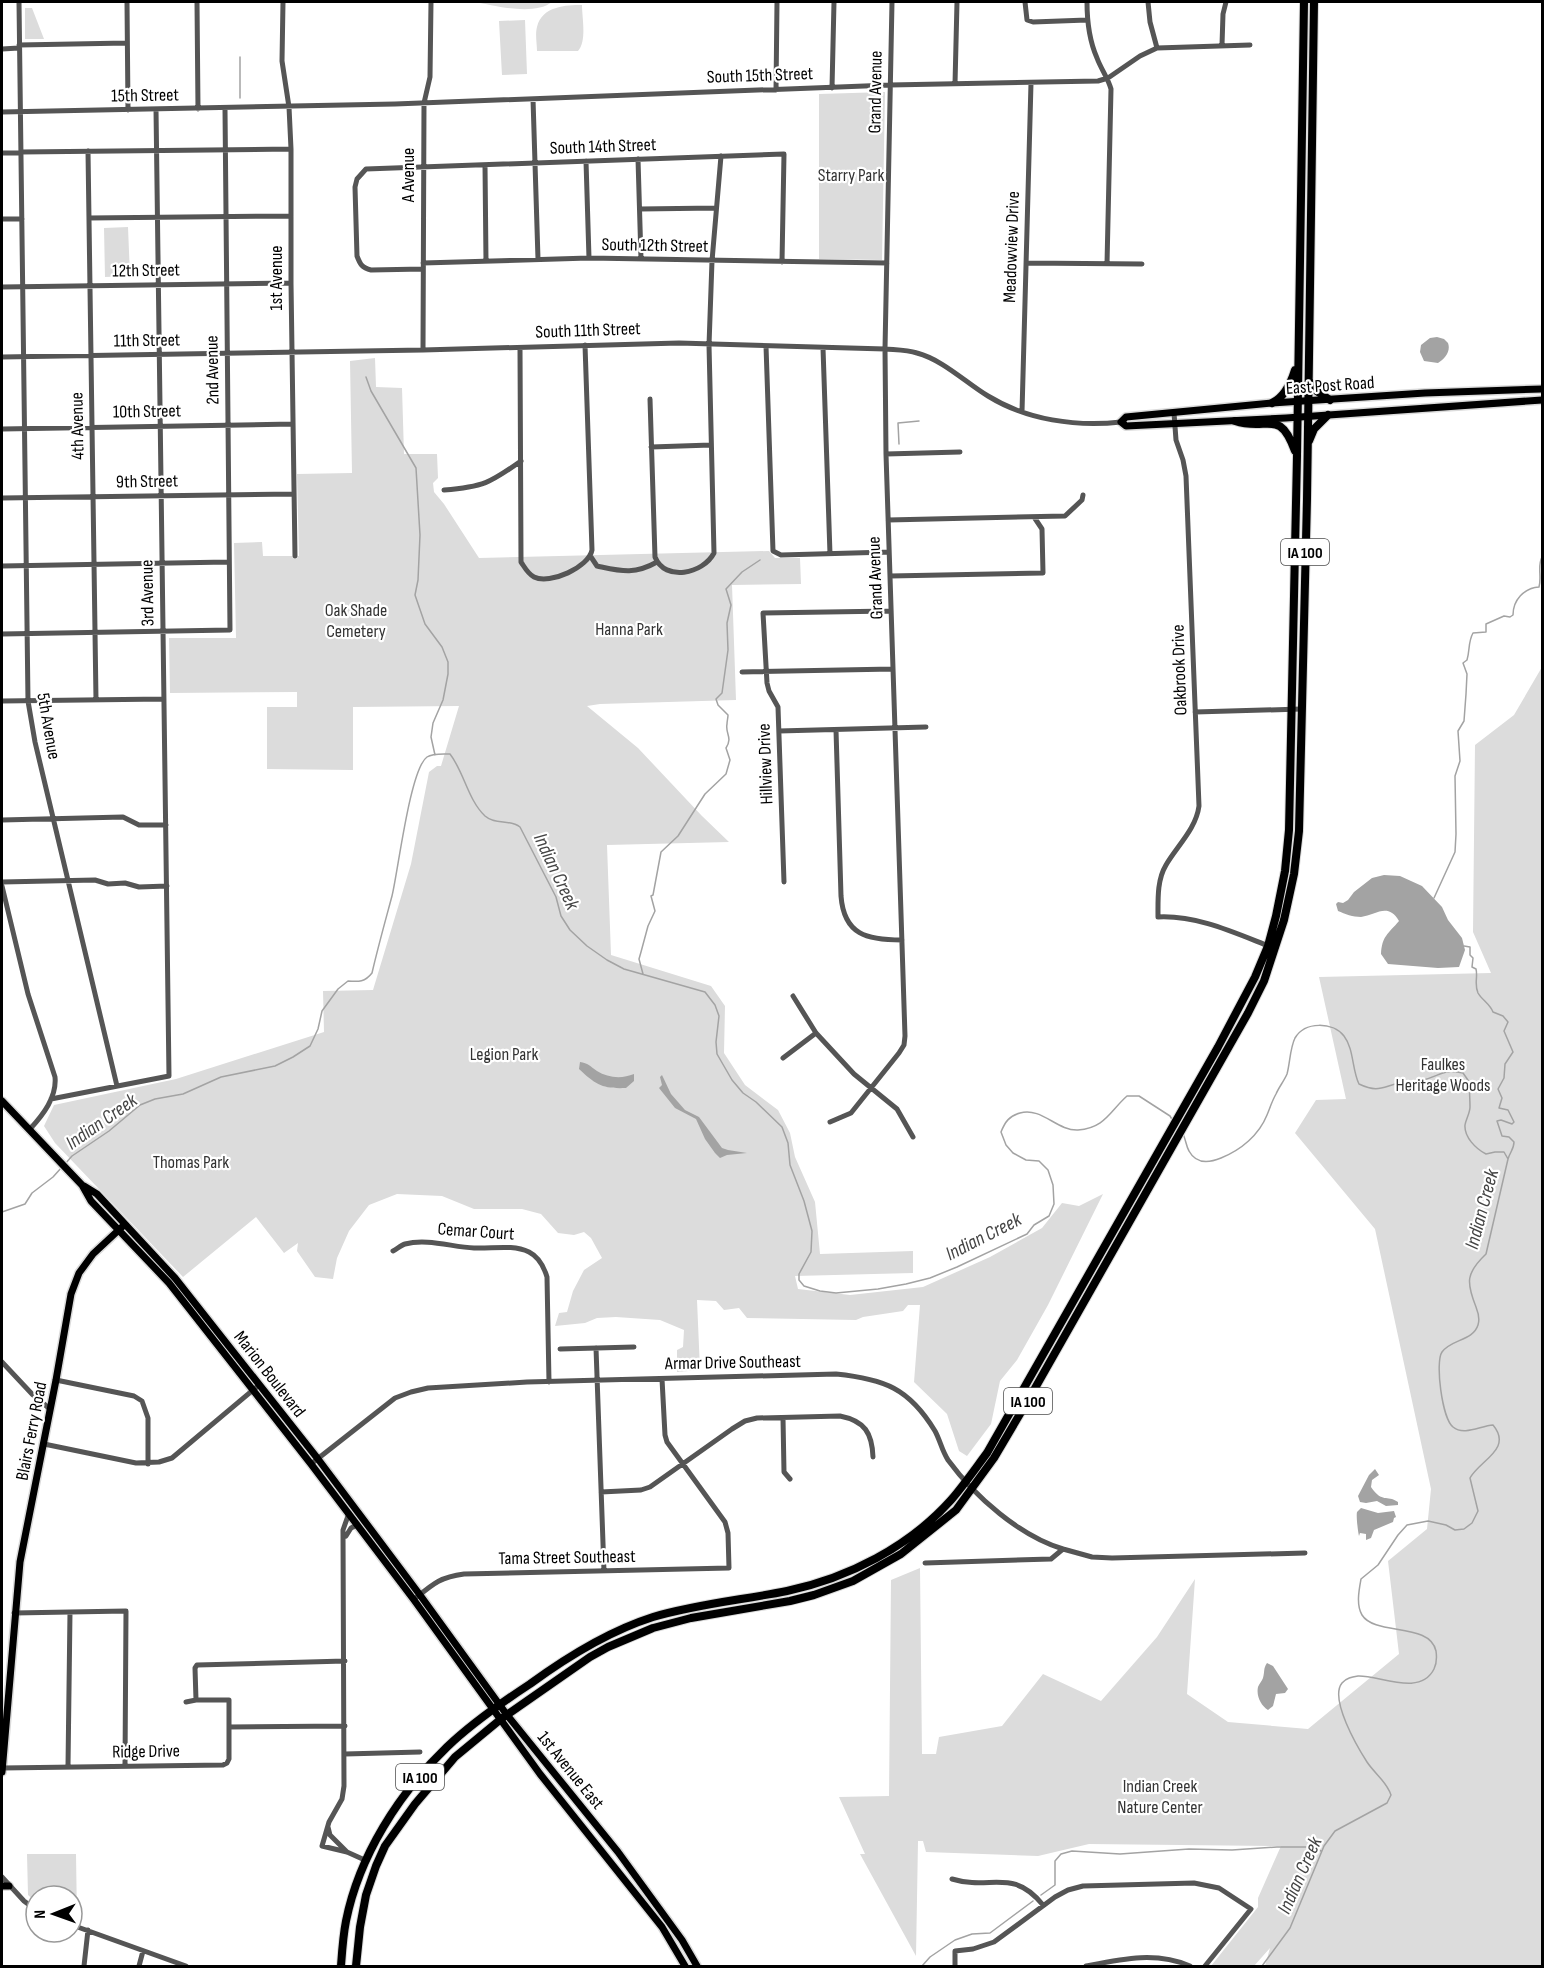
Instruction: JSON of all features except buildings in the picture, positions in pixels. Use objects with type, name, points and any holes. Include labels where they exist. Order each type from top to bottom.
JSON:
[{"type":"highway","name":"IA 100","points":[[356,1966],[366,1895],[385,1846],[415,1804],[456,1757],[504,1717],[590,1657],[653,1628],[691,1618],[814,1595],[862,1576],[901,1554],[956,1510],[994,1458],[1030,1397],[1209,1083],[1264,981],[1272,947],[1287,853],[1298,456],[1304,2]]},
{"type":"highway","name":"IA 100","points":[[341,1966],[346,1921],[355,1888],[374,1843],[387,1821],[422,1774],[447,1747],[496,1707],[580,1651],[651,1618],[687,1608],[810,1586],[865,1564],[897,1545],[927,1523],[950,1501],[987,1453],[1272,947],[1287,910],[1297,854],[1300,806],[1314,2]]},
{"type":"highway","points":[[1272,403],[1279,400],[1288,387],[1298,363]]},
{"type":"highway","points":[[1309,378],[1315,390],[1330,400]]},
{"type":"highway","points":[[1308,445],[1314,429],[1328,415]]},
{"type":"highway","points":[[1235,421],[1279,425],[1286,429],[1298,456]]},
{"type":"main road","name":"East Post Road","points":[[1542,389],[1425,393],[1272,403],[1126,417],[1121,422],[1126,426],[1235,421],[1542,400]]},
{"type":"main road","name":"Marion Boulevard","points":[[2,1101],[82,1185],[91,1201],[122,1226],[315,1461],[420,1595]]},
{"type":"main road","name":"Blairs Ferry Road","points":[[2,1770],[20,1562],[71,1294],[79,1273],[93,1254],[122,1226]]},
{"type":"main road","name":"Marion Boulevard","points":[[352,1511],[357,1525],[414,1600]]},
{"type":"main road","name":"1st Avenue East","points":[[420,1595],[496,1707]]},
{"type":"main road","name":"1st Avenue East","points":[[414,1600],[504,1717],[618,1852],[682,1940],[697,1966]]},
{"type":"main road","name":"1st Avenue East","points":[[504,1717],[540,1774],[662,1927],[685,1966]]},
{"type":"street","name":"5th Avenue","points":[[19,2],[28,701],[35,742],[117,1086]]},
{"type":"street","points":[[126,2],[128,110]]},
{"type":"street","points":[[197,2],[198,109]]},
{"type":"street","name":"1st Avenue","points":[[283,2],[282,61],[289,107],[291,148],[295,556]]},
{"type":"street","name":"A Avenue","points":[[423,350],[424,103],[430,77],[431,2]]},
{"type":"street","points":[[776,90],[777,2]]},
{"type":"street","points":[[832,88],[834,2]]},
{"type":"street","name":"Grand Avenue","points":[[830,1122],[851,1113],[904,1045],[905,1036],[886,454],[885,349],[892,2]]},
{"type":"street","points":[[956,84],[957,2]]},
{"type":"street","points":[[1024,2],[1027,20],[1033,22],[1087,20]]},
{"type":"street","points":[[1087,2],[1090,37],[1111,89],[1107,264]]},
{"type":"street","points":[[1148,2],[1150,22],[1157,48]]},
{"type":"street","points":[[1222,45],[1223,14],[1226,2]]},
{"type":"street","points":[[2,49],[127,44]]},
{"type":"street","name":"South 15th Street","points":[[289,107],[1098,81],[1108,78],[1140,56],[1157,48],[1250,45]]},
{"type":"street","name":"Meadowview Drive","points":[[1022,412],[1030,82]]},
{"type":"street","points":[[533,99],[537,259]]},
{"type":"street","name":"15th Street","points":[[2,112],[289,107]]},
{"type":"street","name":"2nd Avenue","points":[[163,632],[230,630],[225,109]]},
{"type":"street","name":"3rd Avenue","points":[[117,1086],[169,1076],[156,110]]},
{"type":"street","points":[[2,153],[291,148]]},
{"type":"street","name":"4th Avenue","points":[[88,151],[96,700]]},
{"type":"street","name":"South 14th Street","points":[[423,266],[370,270],[359,264],[355,187],[357,179],[366,169],[784,154],[782,262]]},
{"type":"street","points":[[650,399],[655,557],[657,562],[669,572],[683,572],[699,567],[707,562],[714,553],[709,345],[712,261],[721,156]]},
{"type":"street","points":[[638,159],[641,259]]},
{"type":"street","points":[[586,161],[589,258]]},
{"type":"street","points":[[485,165],[486,261]]},
{"type":"street","points":[[640,209],[716,208]]},
{"type":"street","points":[[89,218],[291,216]]},
{"type":"street","points":[[2,219],[22,219]]},
{"type":"street","name":"South 12th Street","points":[[423,266],[486,261],[589,258],[887,263]]},
{"type":"street","points":[[1026,262],[1142,264]]},
{"type":"street","name":"12th Street","points":[[2,287],[291,283]]},
{"type":"street","name":"South 11th Street","points":[[292,352],[679,343],[885,349]]},
{"type":"street","points":[[585,345],[592,561],[597,566],[623,572],[635,572],[657,562]]},
{"type":"street","points":[[766,346],[773,547],[776,554],[889,552]]},
{"type":"street","points":[[520,348],[521,562],[536,578],[545,579],[579,567],[591,557]]},
{"type":"street","points":[[823,348],[830,554]]},
{"type":"street","name":"East Post Road","points":[[885,349],[916,352],[930,358],[989,397],[1044,419],[1095,424],[1121,422]]},
{"type":"street","name":"11th Street","points":[[2,357],[292,352]]},
{"type":"street","name":"Oakbrook Drive","points":[[1174,413],[1176,440],[1184,460],[1186,476],[1198,814],[1165,867],[1158,896],[1158,917],[1176,916],[1192,919],[1272,947]]},
{"type":"street","name":"10th Street","points":[[2,429],[293,424]]},
{"type":"street","points":[[651,447],[711,445]]},
{"type":"street","points":[[886,454],[960,452]]},
{"type":"street","points":[[444,490],[481,485],[496,478],[520,460]]},
{"type":"street","name":"9th Street","points":[[2,498],[294,494]]},
{"type":"street","points":[[888,520],[1065,516],[1082,500],[1083,495]]},
{"type":"street","points":[[890,576],[1043,573],[1042,529],[1034,517]]},
{"type":"street","points":[[2,566],[228,562]]},
{"type":"street","name":"Hillview Drive","points":[[784,882],[778,707],[769,691],[766,671],[764,613],[891,611]]},
{"type":"street","points":[[2,634],[163,632]]},
{"type":"street","points":[[742,672],[893,669]]},
{"type":"street","points":[[2,701],[164,699]]},
{"type":"street","points":[[1195,712],[1301,709]]},
{"type":"street","points":[[779,731],[926,727]]},
{"type":"street","points":[[836,730],[841,896],[845,917],[850,926],[869,938],[902,940]]},
{"type":"street","points":[[2,820],[123,818],[139,825],[166,825]]},
{"type":"street","points":[[30,1129],[43,1114],[51,1099],[56,1088],[55,1077],[28,994],[2,884],[95,880],[108,884],[167,886]]},
{"type":"street","points":[[793,996],[816,1033],[854,1074],[897,1109],[913,1137]]},
{"type":"street","points":[[783,1058],[816,1033]]},
{"type":"street","points":[[51,1099],[117,1086]]},
{"type":"street","name":"Cemar Court","points":[[393,1251],[405,1244],[443,1244],[470,1248],[520,1249],[538,1258],[547,1277],[549,1382]]},
{"type":"street","points":[[560,1348],[633,1347]]},
{"type":"street","points":[[596,1348],[604,1571]]},
{"type":"street","points":[[2,1362],[32,1394],[50,1409]]},
{"type":"street","name":"Armar Drive Southeast","points":[[315,1461],[395,1398],[428,1388],[597,1380],[836,1374],[866,1377],[890,1385],[922,1410],[937,1434],[946,1456],[965,1482]]},
{"type":"street","points":[[662,1379],[665,1435],[683,1465]]},
{"type":"street","points":[[56,1380],[134,1396],[142,1401],[148,1418],[148,1464]]},
{"type":"street","points":[[44,1444],[148,1464],[159,1462],[172,1458],[256,1388]]},
{"type":"street","points":[[601,1492],[640,1490],[650,1487],[744,1421],[757,1418],[840,1416],[851,1418],[860,1423],[870,1436],[873,1457]]},
{"type":"street","points":[[783,1418],[784,1472],[790,1479]]},
{"type":"street","name":"Tama Street Southeast","points":[[414,1600],[435,1582],[445,1577],[458,1575],[729,1568],[728,1533],[725,1522],[683,1465]]},
{"type":"street","points":[[965,1482],[1024,1531],[1064,1549],[1092,1557],[1305,1552]]},
{"type":"street","points":[[352,1511],[344,1530],[345,1754],[342,1799],[328,1825],[322,1846],[347,1852],[367,1862]]},
{"type":"street","points":[[344,1544],[347,1532],[357,1525]]},
{"type":"street","points":[[925,1563],[1051,1559],[1064,1549]]},
{"type":"street","points":[[14,1613],[126,1611],[124,1766]]},
{"type":"street","points":[[68,1766],[70,1612]]},
{"type":"street","points":[[186,1702],[196,1700],[196,1665],[345,1661]]},
{"type":"street","name":"Ridge Drive","points":[[2,1770],[68,1766],[227,1763],[229,1759],[229,1700],[196,1700]]},
{"type":"street","points":[[229,1727],[345,1726]]},
{"type":"street","points":[[345,1754],[420,1752]]},
{"type":"street","points":[[328,1825],[330,1835],[347,1852]]},
{"type":"street","points":[[2,1877],[5,1886],[24,1901]]},
{"type":"street","points":[[952,1880],[964,1883],[1012,1882],[1033,1892],[1043,1905]]},
{"type":"street","points":[[955,1966],[955,1951],[974,1949],[994,1942],[1043,1905],[1068,1890],[1083,1886],[1194,1883],[1219,1888],[1251,1909],[1205,1966]]},
{"type":"street","points":[[84,1929],[186,1966]]},
{"type":"street","points":[[84,1966],[88,1930]]},
{"type":"street","points":[[139,1966],[143,1951]]},
{"type":"street","points":[[1086,1966],[1138,1957],[1161,1958],[1190,1966]]},
{"type":"green space","points":[[475,2],[552,2],[544,6],[525,9]]},
{"type":"green space","points":[[582,5],[583,35],[578,51],[537,51],[536,30],[544,15],[562,6]]},
{"type":"green space","points":[[25,8],[32,8],[44,39],[25,39]]},
{"type":"green space","points":[[525,20],[527,74],[502,75],[499,21]]},
{"type":"green space","name":"Starry Park","points":[[885,92],[882,260],[819,259],[819,94]]},
{"type":"green space","points":[[128,227],[130,276],[105,277],[104,228]]},
{"type":"green space","points":[[375,358],[376,387],[402,388],[404,454],[437,454],[438,478],[433,483],[434,492],[479,558],[769,551],[775,558],[800,558],[801,584],[732,585],[736,700],[587,706],[638,748],[729,842],[607,845],[611,955],[711,986],[725,1006],[724,1053],[745,1085],[778,1110],[790,1133],[795,1157],[815,1202],[820,1254],[913,1251],[913,1273],[795,1276],[798,1289],[850,1295],[923,1287],[990,1257],[1042,1228],[1062,1203],[1079,1206],[1103,1194],[1048,1305],[1017,1360],[1000,1381],[991,1424],[967,1456],[959,1451],[947,1414],[914,1382],[920,1305],[908,1305],[903,1311],[856,1320],[747,1318],[739,1308],[724,1310],[716,1301],[697,1300],[700,1370],[677,1372],[677,1350],[683,1347],[684,1330],[660,1320],[597,1318],[585,1323],[555,1326],[559,1313],[567,1312],[573,1291],[584,1270],[602,1258],[591,1238],[584,1232],[574,1235],[558,1233],[541,1214],[522,1209],[474,1209],[442,1196],[397,1194],[369,1205],[349,1231],[337,1258],[333,1279],[315,1277],[297,1251],[298,1243],[284,1253],[256,1217],[183,1277],[55,1143],[44,1126],[54,1105],[176,1079],[324,1032],[323,991],[373,990],[411,864],[429,772],[441,766],[459,706],[353,707],[353,770],[267,769],[267,707],[297,707],[297,692],[170,693],[169,638],[236,638],[234,543],[262,542],[263,556],[299,556],[297,474],[352,473],[350,361]]},
{"type":"green space","points":[[1542,667],[1542,1966],[1265,1966],[1270,1948],[1254,1966],[1211,1966],[1258,1907],[1258,1898],[1281,1846],[1089,1844],[1038,1856],[926,1852],[923,1841],[918,1841],[916,1956],[860,1854],[865,1854],[839,1797],[889,1796],[891,1580],[920,1568],[922,1754],[936,1754],[939,1737],[1002,1726],[1043,1674],[1101,1701],[1157,1637],[1195,1579],[1187,1694],[1228,1722],[1308,1729],[1399,1654],[1388,1561],[1427,1529],[1431,1489],[1375,1229],[1295,1133],[1316,1100],[1346,1099],[1319,977],[1491,973],[1473,932],[1475,745],[1514,715]]},
{"type":"green space","points":[[27,1854],[76,1854],[76,1884],[28,1884]]},
{"type":"shaded area","points":[[1437,337],[1448,343],[1447,354],[1438,363],[1424,361],[1420,352],[1421,345],[1430,338]]},
{"type":"shaded area","points":[[1384,875],[1400,876],[1422,886],[1442,907],[1448,920],[1462,938],[1465,950],[1459,967],[1438,968],[1388,964],[1381,954],[1386,936],[1399,921],[1395,915],[1381,911],[1358,917],[1338,911],[1336,904],[1338,902],[1343,903],[1348,900],[1354,892],[1372,878]]},
{"type":"shaded area","points":[[580,1062],[610,1076],[625,1077],[634,1074],[634,1081],[626,1088],[600,1085],[579,1069]]},
{"type":"shaded area","points":[[662,1075],[671,1094],[685,1110],[699,1117],[722,1148],[747,1153],[720,1158],[705,1139],[696,1119],[675,1108],[659,1088],[662,1085],[660,1077]]},
{"type":"shaded area","points":[[1375,1469],[1379,1475],[1372,1480],[1371,1487],[1382,1497],[1398,1502],[1398,1505],[1386,1506],[1377,1501],[1360,1502],[1358,1496],[1369,1475]]},
{"type":"shaded area","points":[[1361,1508],[1378,1513],[1394,1511],[1396,1517],[1393,1522],[1374,1530],[1371,1538],[1366,1540],[1366,1534],[1360,1533],[1359,1536],[1358,1531],[1357,1512]]},
{"type":"shaded area","points":[[1267,1663],[1273,1666],[1288,1689],[1285,1693],[1276,1694],[1273,1706],[1268,1710],[1263,1706],[1258,1694],[1258,1686]]},
{"type":"waterway","points":[[240,57],[240,98]]},
{"type":"waterway","points":[[366,377],[371,391],[416,468],[420,535],[415,595],[425,624],[442,647],[448,662],[443,700],[433,723],[431,737],[435,755]]},
{"type":"waterway","points":[[899,444],[898,423],[919,421]]},
{"type":"waterway","points":[[1434,898],[1455,852],[1455,776],[1460,761],[1458,731],[1464,721],[1467,674],[1463,663],[1467,660],[1470,640],[1473,633],[1486,632],[1486,624],[1504,616],[1513,615],[1515,604],[1520,596],[1524,592],[1539,587],[1542,557]]},
{"type":"waterway","points":[[643,974],[639,959],[648,926],[655,911],[651,896],[661,852],[678,836],[705,794],[726,774],[730,760],[726,748],[729,741],[728,715],[718,705],[716,699],[722,693],[728,650],[727,623],[731,605],[726,589],[742,572],[760,560]]},
{"type":"waterway","name":"Indian Creek","points":[[65,1164],[72,1156],[109,1131],[140,1105],[155,1099],[183,1094],[221,1077],[275,1066],[310,1046],[318,1029],[322,1011],[338,989],[348,981],[362,981],[372,973],[392,896],[415,780],[427,757],[438,754],[450,754],[474,802],[485,816],[520,827],[556,897],[561,916],[570,930],[587,946],[624,969],[705,992],[715,1005],[719,1016],[717,1054],[732,1080],[743,1093],[782,1127],[788,1143],[790,1165],[804,1201],[812,1231],[811,1252],[799,1274],[799,1280],[804,1286],[836,1293],[906,1284],[930,1278],[957,1267],[1027,1234],[1034,1225],[1049,1216],[1054,1204],[1053,1185],[1048,1170],[1039,1161],[1026,1160],[1013,1153],[1006,1145],[1001,1132],[1008,1120],[1016,1114],[1035,1113],[1063,1127],[1087,1129],[1106,1118],[1127,1096],[1139,1096],[1170,1116],[1173,1121]]},
{"type":"waterway","points":[[1464,946],[1470,947],[1470,955],[1473,958],[1472,967],[1476,969],[1478,993],[1493,1012],[1503,1016],[1508,1022],[1504,1031],[1513,1052],[1505,1064],[1504,1078],[1498,1089],[1502,1098],[1499,1108],[1508,1110],[1514,1122],[1512,1124],[1497,1121],[1502,1136],[1509,1137],[1514,1142],[1508,1159]]},
{"type":"waterway","name":"Indian Creek","points":[[1183,1134],[1188,1149],[1199,1160],[1212,1161],[1236,1151],[1254,1135],[1264,1122],[1287,1074],[1295,1038],[1305,1029],[1319,1025],[1333,1028],[1344,1036],[1350,1047],[1359,1084],[1365,1087],[1380,1088],[1423,1080],[1446,1072],[1463,1073],[1470,1083],[1470,1109],[1465,1125],[1469,1138],[1478,1149],[1486,1154],[1504,1152],[1508,1159],[1486,1254],[1475,1267],[1470,1278],[1469,1284],[1479,1320],[1478,1325],[1472,1334],[1442,1352],[1439,1367],[1443,1402],[1449,1422],[1453,1427],[1467,1431],[1493,1425],[1498,1433],[1497,1448],[1470,1478],[1478,1511],[1472,1523],[1464,1529],[1455,1530],[1446,1525],[1428,1521],[1407,1525],[1378,1565],[1361,1579],[1359,1588],[1362,1615],[1378,1625],[1424,1636],[1432,1642],[1436,1651],[1436,1665],[1428,1677],[1419,1682],[1399,1683],[1358,1676],[1342,1683],[1339,1700],[1346,1723],[1357,1746],[1391,1795],[1387,1803],[1335,1831],[1324,1846],[1290,1928],[1262,1966]]},
{"type":"waterway","name":"Indian Creek","points":[[2,1212],[25,1204],[32,1193],[62,1167]]},
{"type":"waterway","points":[[1041,1895],[1055,1885],[1055,1861],[1061,1854],[1072,1851],[1120,1854],[1189,1849],[1232,1850],[1277,1847],[1311,1847],[1321,1851]]},
{"type":"waterway","points":[[922,1966],[930,1957],[955,1940],[972,1934],[990,1933],[1033,1901]]},
{"type":"park label","name":"Oak Shade Cemetery","points":[[356,620]]},
{"type":"park label","name":"Hanna Park","points":[[629,629]]},
{"type":"park label","name":"Legion Park","points":[[504,1054]]},
{"type":"park label","name":"Faulkes Heritage Woods","points":[[1443,1074]]},
{"type":"park label","name":"Thomas Park","points":[[191,1162]]},
{"type":"park label","name":"Indian Creek Nature Center","points":[[1160,1796]]}]
